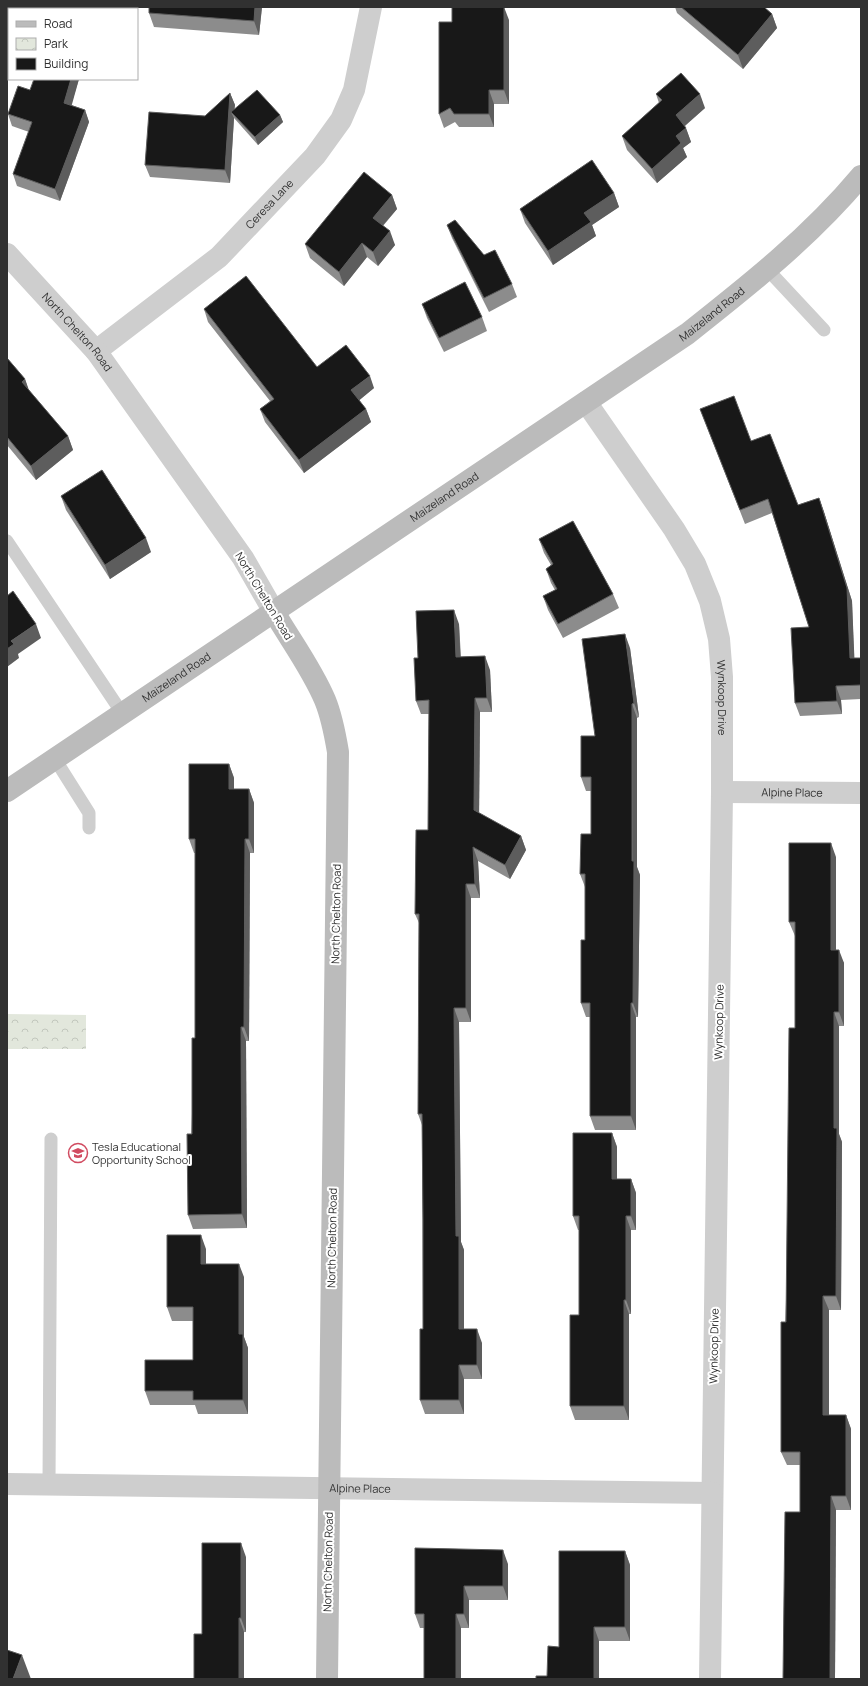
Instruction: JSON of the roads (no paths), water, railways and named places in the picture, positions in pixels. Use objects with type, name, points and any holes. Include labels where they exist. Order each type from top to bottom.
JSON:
[{"type":"main road","name":"Maizeland Road","points":[[7,791],[687,334],[768,270],[811,231],[861,176]]},
{"type":"main road","name":"North Chelton Road","points":[[274,612],[315,679],[325,701],[333,725],[338,752],[327,1679]]},
{"type":"street","name":"Ceresa Lane","points":[[96,351],[219,257],[315,156],[341,120],[354,90],[371,7]]},
{"type":"street","name":"North Chelton Road","points":[[7,254],[96,351],[243,558],[274,612]]},
{"type":"street","name":"Wynkoop Drive","points":[[586,402],[674,529],[695,564],[710,601],[719,639],[722,677],[722,792],[710,1679]]},
{"type":"street","name":"Alpine Place","points":[[722,792],[861,793]]},
{"type":"street","name":"Alpine Place","points":[[7,1484],[712,1493]]},
{"type":"lane","points":[[768,270],[824,330]]},
{"type":"lane","points":[[7,541],[122,714]]},
{"type":"lane","points":[[55,759],[89,813],[89,828]]},
{"type":"lane","points":[[49,1484],[51,1139]]},
{"type":"place","name":"Tesla Educational Opportunity School","points":[[78,1153]]}]
